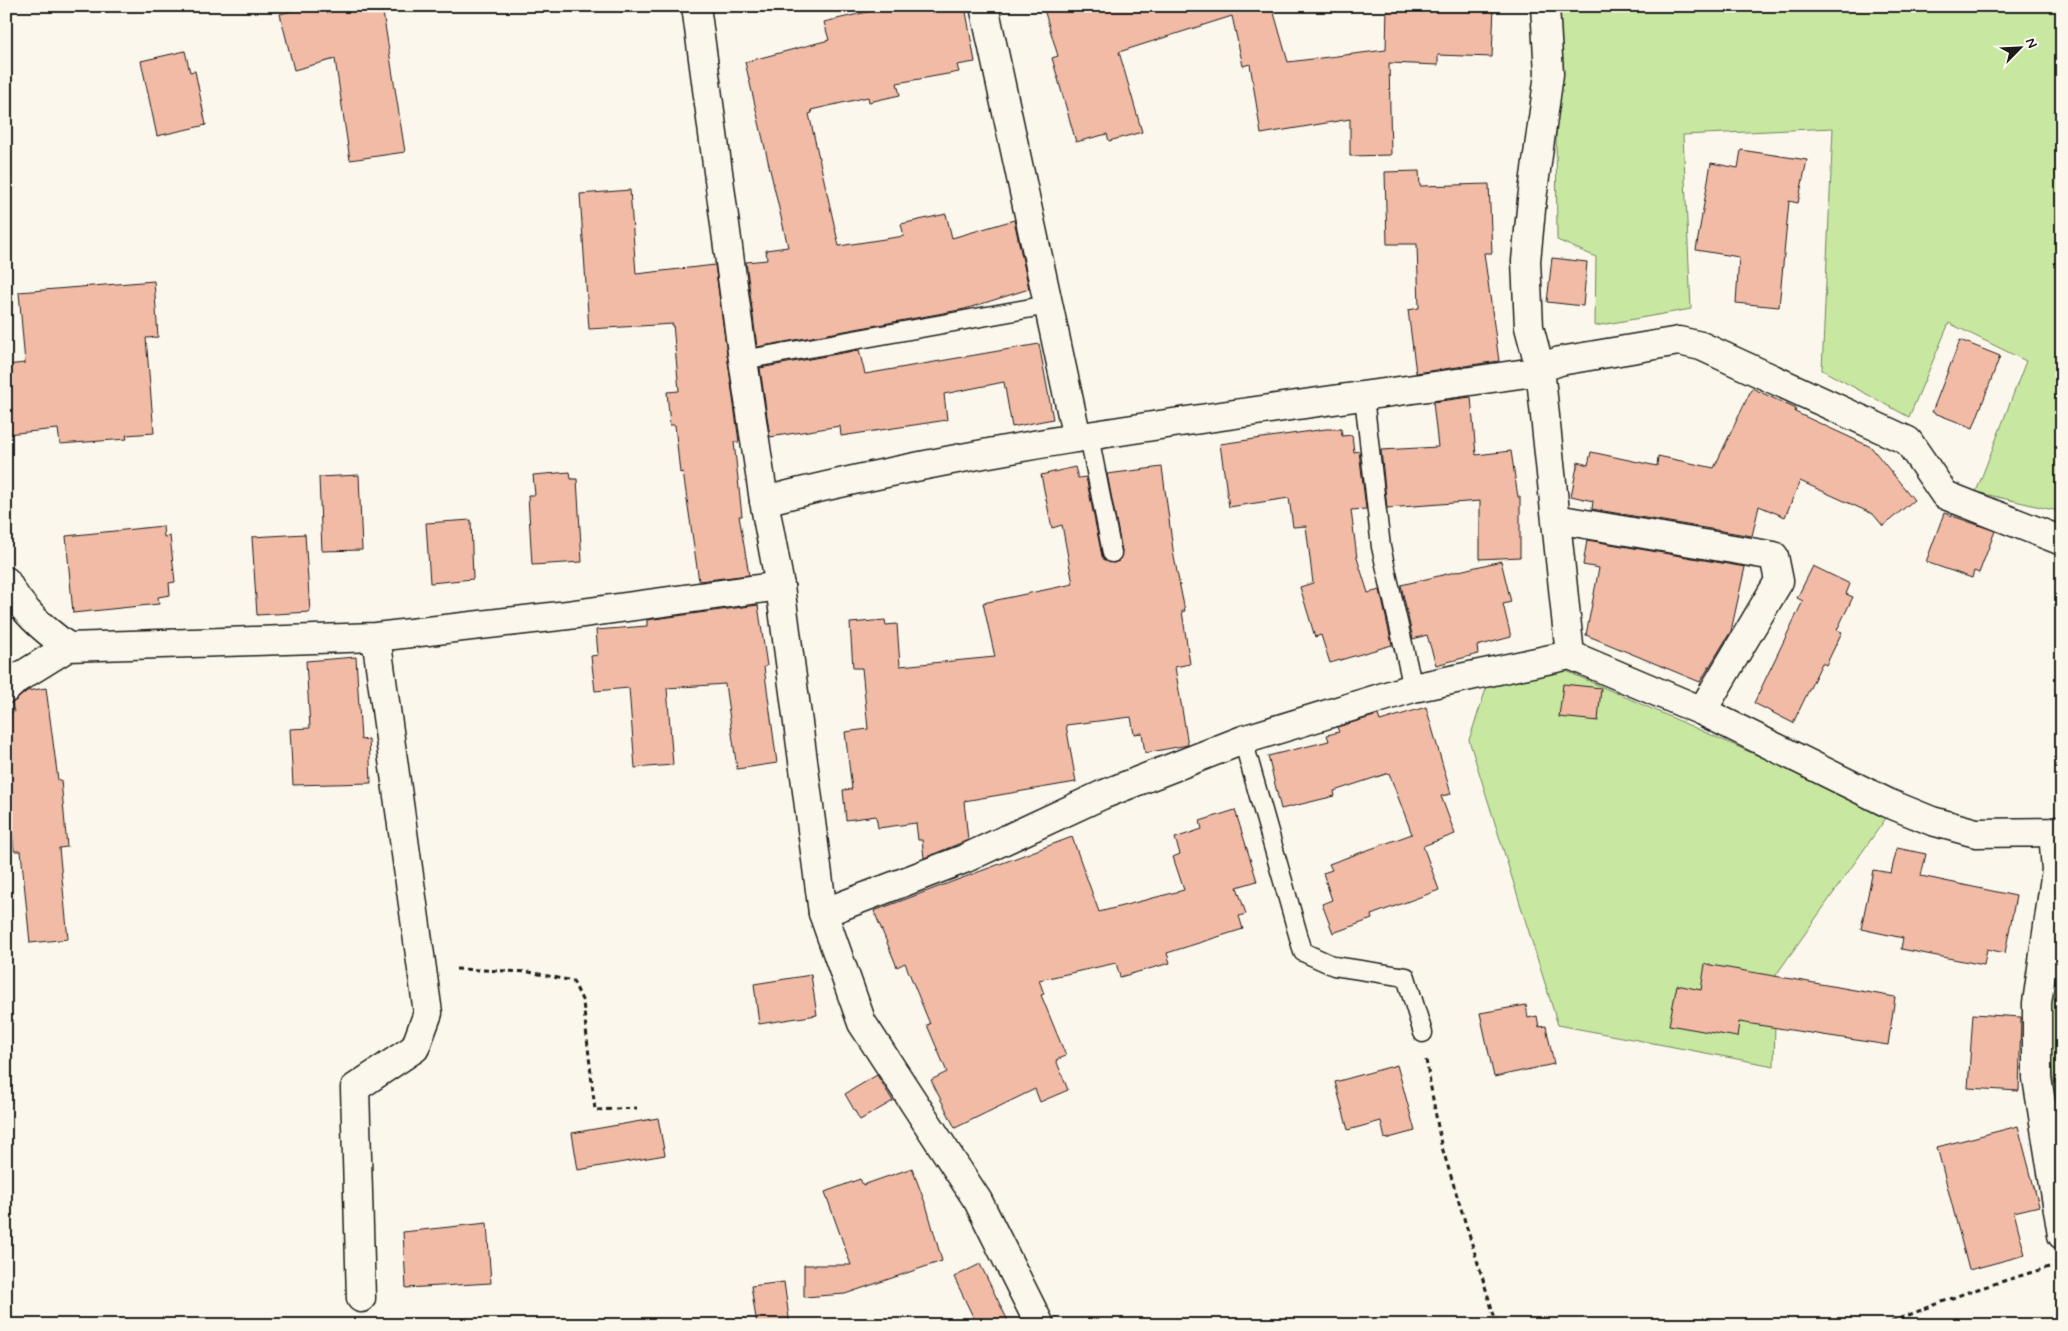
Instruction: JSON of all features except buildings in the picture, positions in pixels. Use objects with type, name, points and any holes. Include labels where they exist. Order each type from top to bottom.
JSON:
[{"type":"street","points":[[696,6],[764,501],[780,586],[823,913],[862,1023],[978,1201],[1040,1325]]},
{"type":"street","points":[[984,6],[1048,305],[1083,437]]},
{"type":"street","points":[[1545,6],[1549,74],[1532,199],[1526,261],[1530,327],[1540,368],[1570,655]]},
{"type":"street","points":[[764,501],[958,458],[1083,437],[1527,374],[1560,362],[1679,341],[1701,346],[1908,441],[1945,495],[2062,541]]},
{"type":"street","points":[[1556,519],[1774,556],[1779,580],[1702,711]]},
{"type":"street","points":[[6,581],[12,593],[38,626],[68,647]]},
{"type":"street","points":[[6,689],[18,678],[68,647],[376,637],[568,615],[780,586]]},
{"type":"street","points":[[361,1298],[356,1088],[415,1048],[428,1014],[376,637]]},
{"type":"street","points":[[823,913],[964,859],[1102,795],[1243,740],[1413,688],[1570,655],[1702,711],[1888,803],[1932,821],[1976,832],[2058,830],[2056,870],[2037,1003],[2038,1078],[2062,1235]]},
{"type":"lane","points":[[744,360],[1048,305]]},
{"type":"lane","points":[[1364,397],[1381,547],[1413,688]]},
{"type":"lane","points":[[1083,437],[1112,553]]},
{"type":"lane","points":[[1243,740],[1303,952],[1334,966],[1406,977],[1423,1033]]},
{"type":"path","points":[[422,968],[529,972],[573,982],[583,1002],[595,1110],[637,1108]]},
{"type":"path","points":[[1423,1033],[1441,1144],[1497,1325]]},
{"type":"path","points":[[1883,1325],[1968,1292],[2052,1266]]},
{"type":"green space","points":[[1555,6],[2062,6],[2062,512],[1976,492],[2026,361],[1949,323],[1909,417],[1822,370],[1833,128],[1683,135],[1691,309],[1595,326],[1596,257],[1557,240]]},
{"type":"green space","points":[[1555,666],[1804,776],[1886,818],[1776,975],[1774,1066],[1558,1025],[1469,740],[1489,680]]},
{"type":"green space","points":[[2062,891],[2062,1154],[2048,1036],[2049,970]]}]
